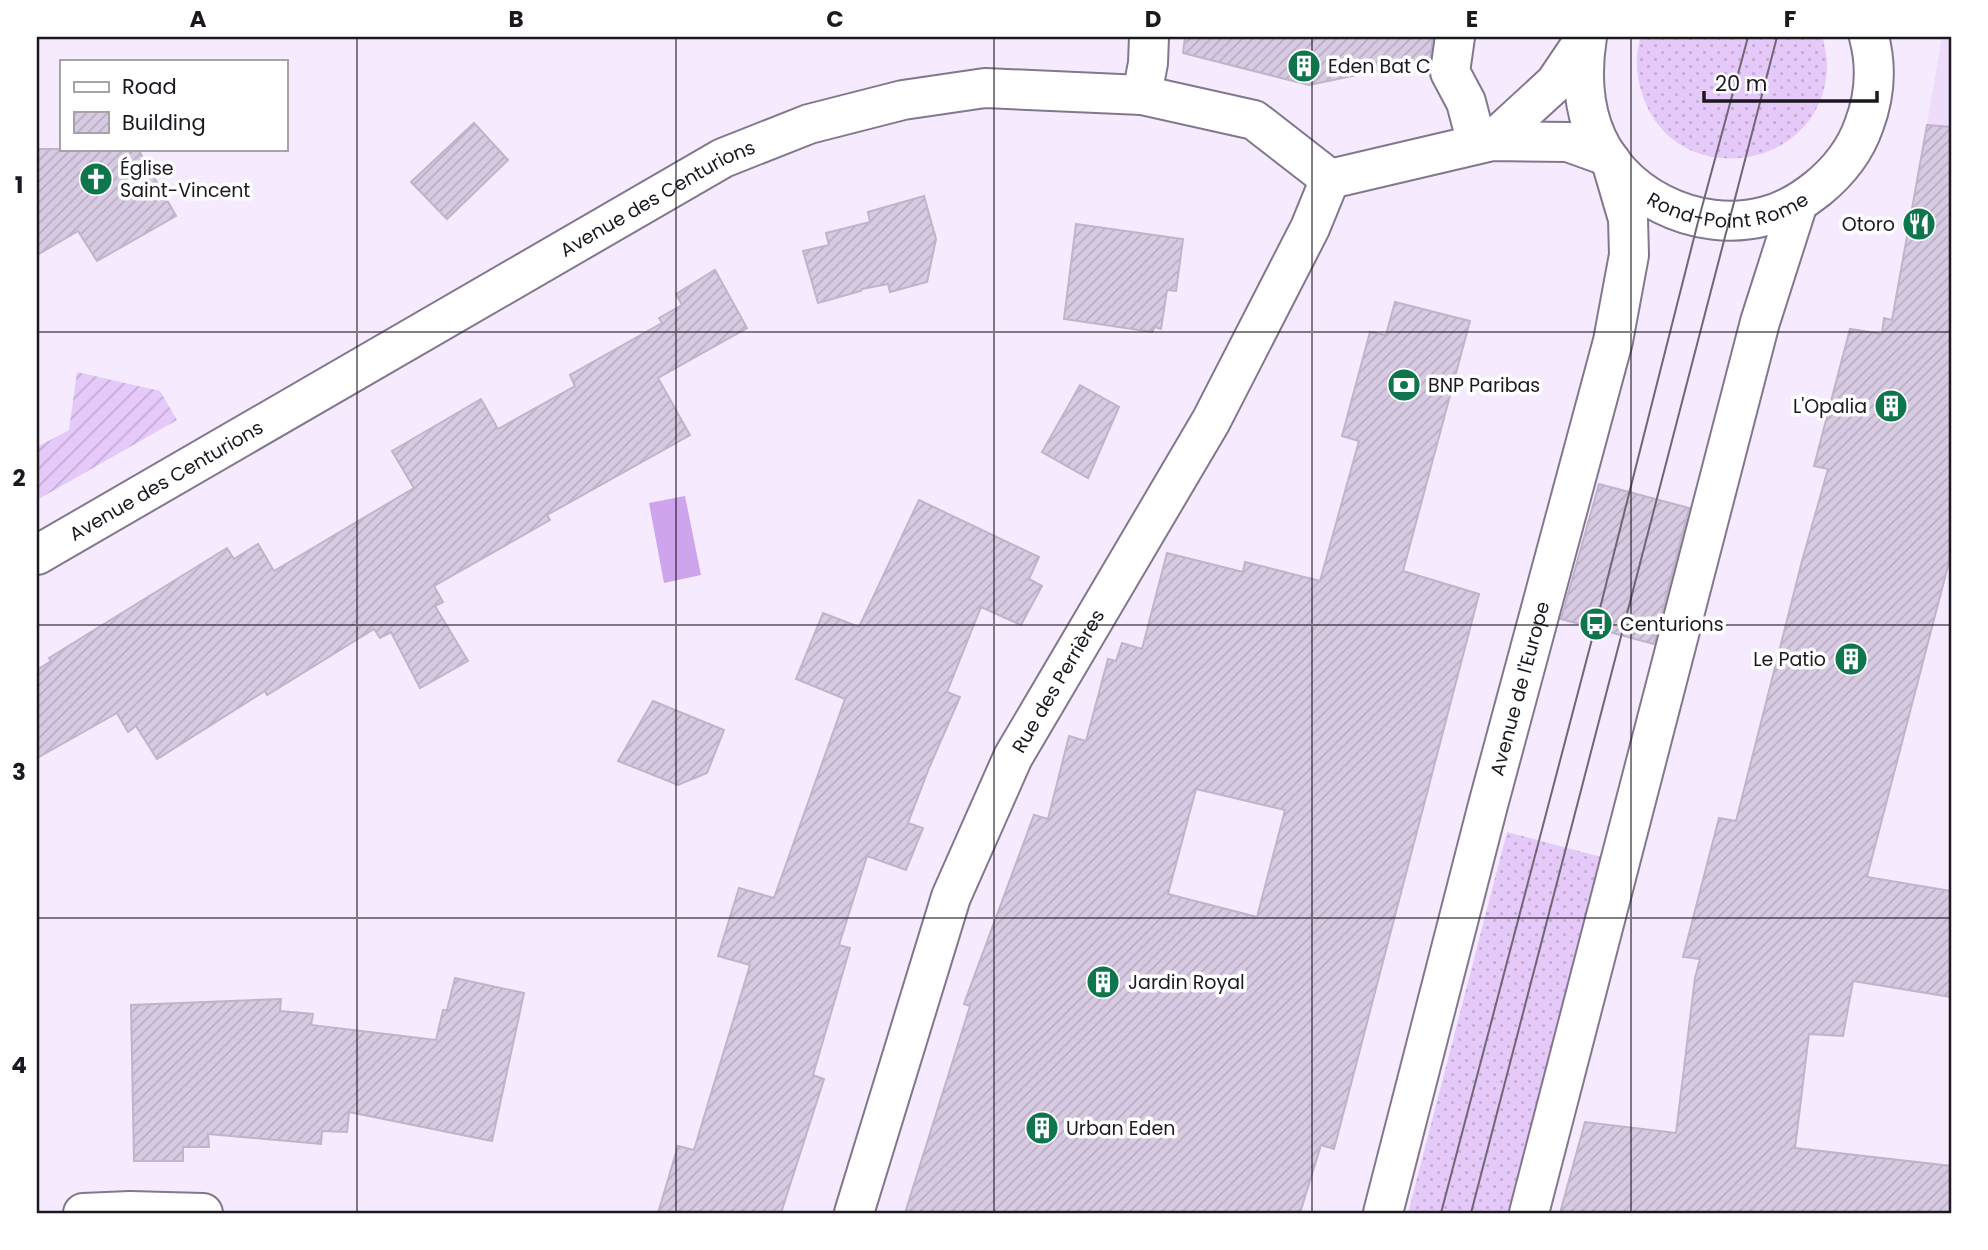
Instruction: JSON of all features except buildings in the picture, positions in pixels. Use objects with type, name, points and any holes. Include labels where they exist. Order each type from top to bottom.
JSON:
[{"type":"street","points":[[1142,95],[1148,63],[1149,37]]},
{"type":"street","points":[[1455,37],[1450,72],[1484,143]]},
{"type":"street","points":[[1484,143],[1555,83],[1586,37]]},
{"type":"street","name":"Rond-Point Rome","points":[[1586,37],[1582,68],[1584,99],[1592,129],[1609,159],[1635,187],[1665,206],[1699,218],[1729,221],[1765,216],[1798,203],[1833,177],[1858,142],[1873,101],[1875,58],[1869,37]]},
{"type":"street","name":"Avenue des Centurions","points":[[37,555],[723,158],[809,124],[903,100],[985,88],[1142,95],[1254,120],[1330,179]]},
{"type":"street","points":[[1330,179],[1484,143],[1568,142],[1609,159]]},
{"type":"street","name":"Avenue de l'Europe","points":[[1383,1213],[1488,805],[1613,341],[1629,255],[1628,219],[1609,159]]},
{"type":"street","name":"Rue des Perrières","points":[[854,1213],[951,897],[1013,757],[1211,421],[1310,228],[1330,179]]},
{"type":"street","points":[[1529,1213],[1760,322],[1798,203]]},
{"type":"street","points":[[82,1213],[203,1213]]},
{"type":"shaded area","points":[[1641,37],[1823,37],[1827,69],[1818,105],[1799,131],[1773,149],[1742,158],[1711,157],[1681,145],[1657,123],[1641,90],[1638,77],[1637,56]]},
{"type":"shaded area","points":[[1942,37],[1951,37],[1951,257],[1905,249]]},
{"type":"shaded area","points":[[77,372],[160,391],[177,420],[37,500],[37,447],[69,430]]},
{"type":"shaded area","points":[[685,496],[701,575],[664,583],[649,503]]},
{"type":"shaded area","points":[[1507,832],[1605,858],[1511,1213],[1408,1213]]},
{"type":"tram line","points":[[1441,1213],[1748,37]]},
{"type":"tram line","points":[[1471,1213],[1777,37]]},
{"type":"place","name":"Eden Bat C","points":[[1304,66]]},
{"type":"place","name":"Église Saint-Vincent","points":[[96,179]]},
{"type":"place","name":"Otoro","points":[[1919,224]]},
{"type":"place","name":"BNP Paribas","points":[[1404,385]]},
{"type":"place","name":"L'Opalia","points":[[1891,406]]},
{"type":"place","name":"Centurions","points":[[1596,624]]},
{"type":"place","name":"Le Patio","points":[[1851,659]]},
{"type":"place","name":"Jardin Royal","points":[[1103,982]]},
{"type":"place","name":"Urban Eden","points":[[1042,1128]]}]
